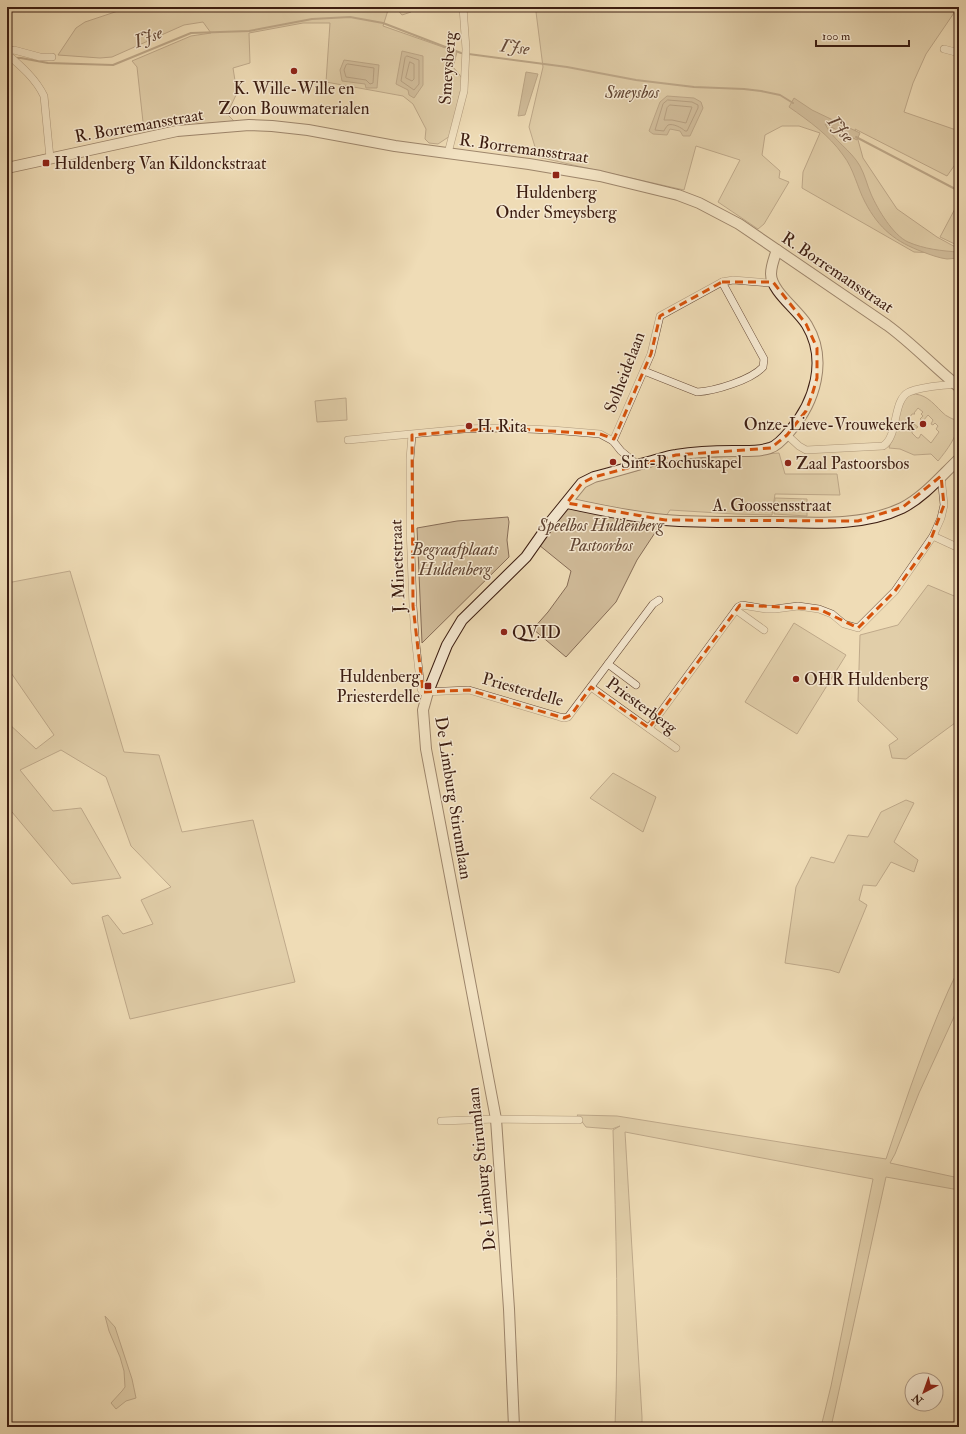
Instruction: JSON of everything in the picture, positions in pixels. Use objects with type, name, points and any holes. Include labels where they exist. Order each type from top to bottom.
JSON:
[{"type":"street","points":[[7,10],[11,7]]},
{"type":"street","name":"Smeysberg","points":[[448,153],[464,91],[466,49],[464,7]]},
{"type":"street","points":[[944,49],[959,53]]},
{"type":"street","points":[[50,158],[44,96],[40,87],[7,53],[14,50],[40,57],[52,57]]},
{"type":"street","name":"R. Borremansstraat","points":[[7,168],[177,131],[249,125],[294,127],[375,143],[529,164],[622,181],[678,195],[723,214],[904,337],[957,386]]},
{"type":"street","points":[[772,282],[772,268],[781,253]]},
{"type":"street","name":"Solheidelaan","points":[[613,441],[644,371],[652,349],[660,316],[722,282],[733,280],[772,282]]},
{"type":"street","points":[[644,371],[691,390],[704,392],[736,383],[763,367],[764,359],[722,282]]},
{"type":"street","name":"De Limburg Stirumlaan","points":[[514,1427],[508,1294],[496,1119],[426,749],[423,710],[428,692],[446,645],[462,620],[526,557],[552,520],[582,484],[594,477],[676,455],[764,450],[770,448],[787,435],[798,422],[806,411],[817,378],[817,348],[812,334],[806,324],[772,282]]},
{"type":"street","points":[[787,435],[806,450],[883,446],[887,444],[890,439],[901,401],[906,394],[923,388],[957,386]]},
{"type":"street","points":[[348,440],[464,429],[522,429],[600,434],[613,441],[621,451],[638,465]]},
{"type":"street","name":"J. Minetstraat","points":[[412,435],[410,459],[410,511],[413,606],[421,689],[424,692],[428,692]]},
{"type":"street","name":"A. Goossensstraat","points":[[567,503],[665,520],[706,522],[858,521],[890,513],[903,507],[921,495],[959,459]]},
{"type":"street","points":[[649,728],[737,609],[742,605],[775,609],[798,606],[819,609],[832,614],[844,624],[858,628],[895,591],[933,536],[941,518],[944,505],[941,476]]},
{"type":"street","points":[[933,536],[959,548]]},
{"type":"street","name":"Priesterdelle","points":[[428,692],[469,690],[564,718],[571,715],[653,604],[659,600]]},
{"type":"street","points":[[737,609],[764,630]]},
{"type":"street","points":[[608,664],[636,685]]},
{"type":"street","name":"Priesterberg","points":[[591,687],[676,748]]},
{"type":"street","points":[[441,1121],[496,1119],[579,1120]]},
{"type":"highlighted area","points":[[722,282],[773,282],[806,324],[817,348],[817,378],[812,395],[806,411],[787,435],[771,448],[676,455],[594,477],[582,483],[567,503],[665,520],[858,521],[903,507],[941,476],[944,505],[929,544],[895,591],[858,628],[819,609],[740,605],[649,728],[591,687],[571,715],[564,718],[469,690],[423,692],[413,606],[412,435],[500,428],[600,434],[614,439],[651,354],[660,316]]},
{"type":"green space","points":[[130,7],[389,7],[383,26],[457,52],[453,67],[463,80],[450,136],[438,144],[429,143],[425,139],[426,129],[413,104],[403,96],[326,82],[330,23],[303,23],[249,33],[250,63],[233,68],[237,93],[227,114],[234,121],[200,124],[190,120],[187,121],[185,126],[169,129],[165,124],[144,131],[137,67],[132,61],[191,36],[211,33],[203,22],[184,25],[112,57],[100,58],[58,55],[76,28],[85,22]]},
{"type":"green space","points":[[392,7],[416,7],[411,12],[402,15],[396,8]]},
{"type":"green space","name":"Smeysbos","points":[[531,7],[958,7],[926,54],[913,83],[904,112],[959,131],[959,159],[947,176],[855,129],[863,158],[897,209],[937,237],[959,249],[959,254],[914,252],[802,188],[803,172],[820,133],[799,126],[782,126],[765,135],[762,155],[780,171],[779,178],[789,182],[764,224],[758,229],[718,202],[740,160],[696,146],[684,190],[538,157],[529,127],[543,67],[536,12]]},
{"type":"green space","points":[[957,205],[959,206],[959,246],[940,237]]},
{"type":"green space","points":[[910,394],[920,395],[946,415],[959,422],[954,438],[938,461],[931,454],[914,455],[900,449],[889,448],[903,401]],"holes":[[[918,408],[923,412],[921,414],[923,416],[920,419],[923,421],[928,415],[933,420],[931,424],[933,425],[935,423],[938,426],[936,429],[939,432],[931,443],[921,434],[919,438],[917,438],[912,433],[912,431],[918,427],[910,421],[910,417],[912,414],[915,414],[914,413]]]},
{"type":"green space","points":[[346,398],[347,420],[317,422],[315,401]]},
{"type":"green space","name":"Speelbos Huldenberg Pastoorbos","points":[[779,453],[785,474],[837,474],[840,495],[775,494],[772,515],[670,510],[637,560],[616,602],[566,657],[533,629],[548,612],[567,586],[571,571],[539,545],[555,521],[586,484],[678,460]]},
{"type":"green space","points":[[775,498],[807,499],[807,516],[774,514]]},
{"type":"green space","name":"Begraafplaats Huldenberg","points":[[508,517],[509,522],[507,540],[509,557],[422,643],[417,528],[457,521]]},
{"type":"green space","points":[[70,571],[124,752],[159,755],[182,832],[253,820],[295,982],[130,1019],[102,917],[108,915],[123,934],[153,924],[141,900],[171,887],[131,846],[106,777],[61,750],[20,770],[53,811],[81,808],[121,878],[72,884],[7,806],[7,722],[36,749],[54,735],[7,667],[7,646],[12,640],[7,635],[7,583]]},
{"type":"green space","points":[[928,585],[959,598],[959,720],[906,759],[892,758],[889,745],[898,739],[858,701],[860,635],[898,625]]},
{"type":"green space","name":"OHR Huldenberg","points":[[794,623],[846,655],[797,734],[745,702]]},
{"type":"green space","points":[[613,773],[656,797],[643,832],[590,798]]},
{"type":"green space","points":[[906,800],[914,803],[894,842],[918,860],[914,872],[891,862],[876,886],[863,885],[859,900],[867,905],[839,973],[830,970],[785,963],[796,887],[811,857],[834,863],[848,835],[868,837],[881,812]]},
{"type":"green space","points":[[959,968],[959,1006],[919,1093],[890,1163],[959,1178],[959,1190],[886,1177],[831,1427],[821,1427],[831,1386],[873,1179],[625,1132],[642,1427],[615,1427],[617,1316],[613,1130],[620,1126],[612,1129],[586,1127],[577,1115],[617,1116],[886,1159],[938,1014]]},
{"type":"green space","points":[[105,1316],[115,1327],[132,1379],[136,1398],[126,1401],[116,1409],[111,1403],[125,1387],[124,1371]]},
{"type":"water","points":[[402,51],[423,56],[423,85],[414,98],[409,95],[408,90],[396,84]]},
{"type":"water","points":[[344,60],[379,65],[377,88],[366,88],[365,84],[342,81],[340,70]]},
{"type":"water","points":[[526,72],[538,74],[525,115],[518,116]]},
{"type":"water","points":[[667,96],[694,98],[701,102],[703,108],[690,136],[683,136],[680,131],[670,129],[667,135],[653,134],[649,131],[660,102]]},
{"type":"water","points":[[794,98],[812,110],[860,133],[857,140],[825,124],[828,130],[856,160],[860,166],[871,194],[886,221],[902,239],[927,248],[959,252],[959,258],[944,259],[913,248],[896,239],[882,227],[865,202],[847,160],[831,141],[818,129],[789,107]]},
{"type":"waterway","name":"IJse","points":[[15,58],[48,63],[113,65],[191,33],[249,31],[312,19],[350,17],[383,23],[461,53],[567,67],[636,80],[694,87],[761,91],[780,95],[793,103]]},
{"type":"waterway","points":[[856,137],[959,191]]},
{"type":"place","name":"K. Wille-Wille en Zoon Bouwmaterialen","points":[[294,71]]},
{"type":"place","name":"Huldenberg Van Kildonckstraat","points":[[46,163]]},
{"type":"place","name":"Huldenberg Onder Smeysberg","points":[[556,175]]},
{"type":"place","name":"Onze-Lieve-Vrouwekerk","points":[[923,424]]},
{"type":"place","name":"H. Rita","points":[[469,426]]},
{"type":"place","name":"Sint-Rochuskapel","points":[[613,462]]},
{"type":"place","name":"Zaal Pastoorsbos","points":[[788,463]]},
{"type":"place","name":"QV.ID","points":[[504,632]]},
{"type":"place","name":"OHR Huldenberg","points":[[796,679]]},
{"type":"place","name":"Huldenberg Priesterdelle","points":[[428,686]]}]
